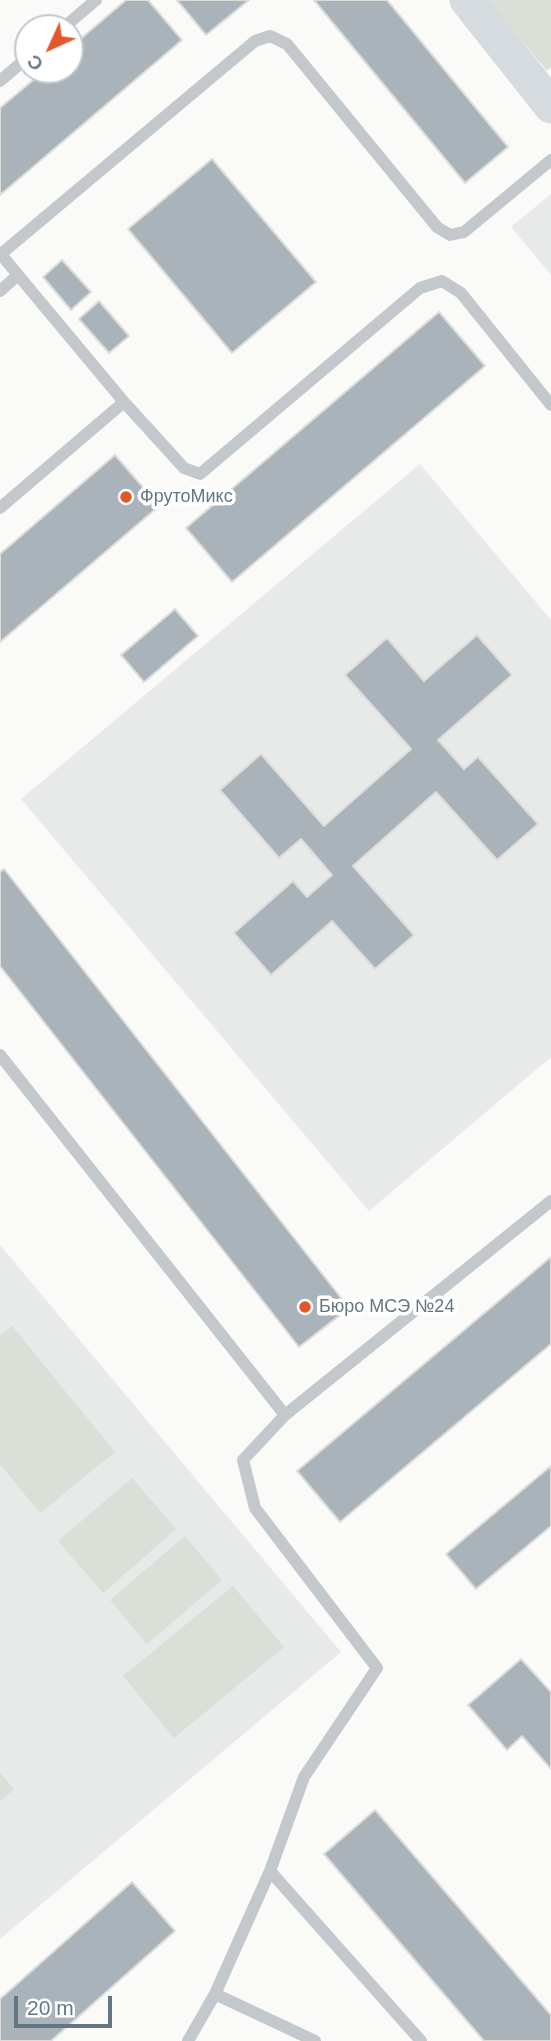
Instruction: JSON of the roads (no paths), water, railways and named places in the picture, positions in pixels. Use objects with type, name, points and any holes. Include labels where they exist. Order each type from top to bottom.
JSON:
[{"type":"street","points":[[467,0],[551,106]]},
{"type":"lane","points":[[80,14],[96,0]]},
{"type":"lane","points":[[551,160],[464,232],[450,235],[438,227],[287,44],[270,36],[255,41],[0,254],[124,402],[184,468],[200,474],[420,288],[442,281],[461,293],[551,405]]},
{"type":"lane","points":[[0,81],[14,69]]},
{"type":"lane","points":[[0,291],[18,275]]},
{"type":"lane","points":[[0,508],[124,402]]},
{"type":"lane","points":[[0,1055],[285,1415]]},
{"type":"lane","points":[[188,2041],[215,1994],[270,1871],[304,1777],[377,1668],[255,1508],[243,1460],[285,1415],[551,1201]]},
{"type":"lane","points":[[270,1871],[421,2041]]},
{"type":"lane","points":[[215,1994],[315,2041]]},
{"type":"place","name":"ФрутоМикс","points":[[126,497]]},
{"type":"place","name":"Бюро МСЭ №24","points":[[305,1307]]}]
